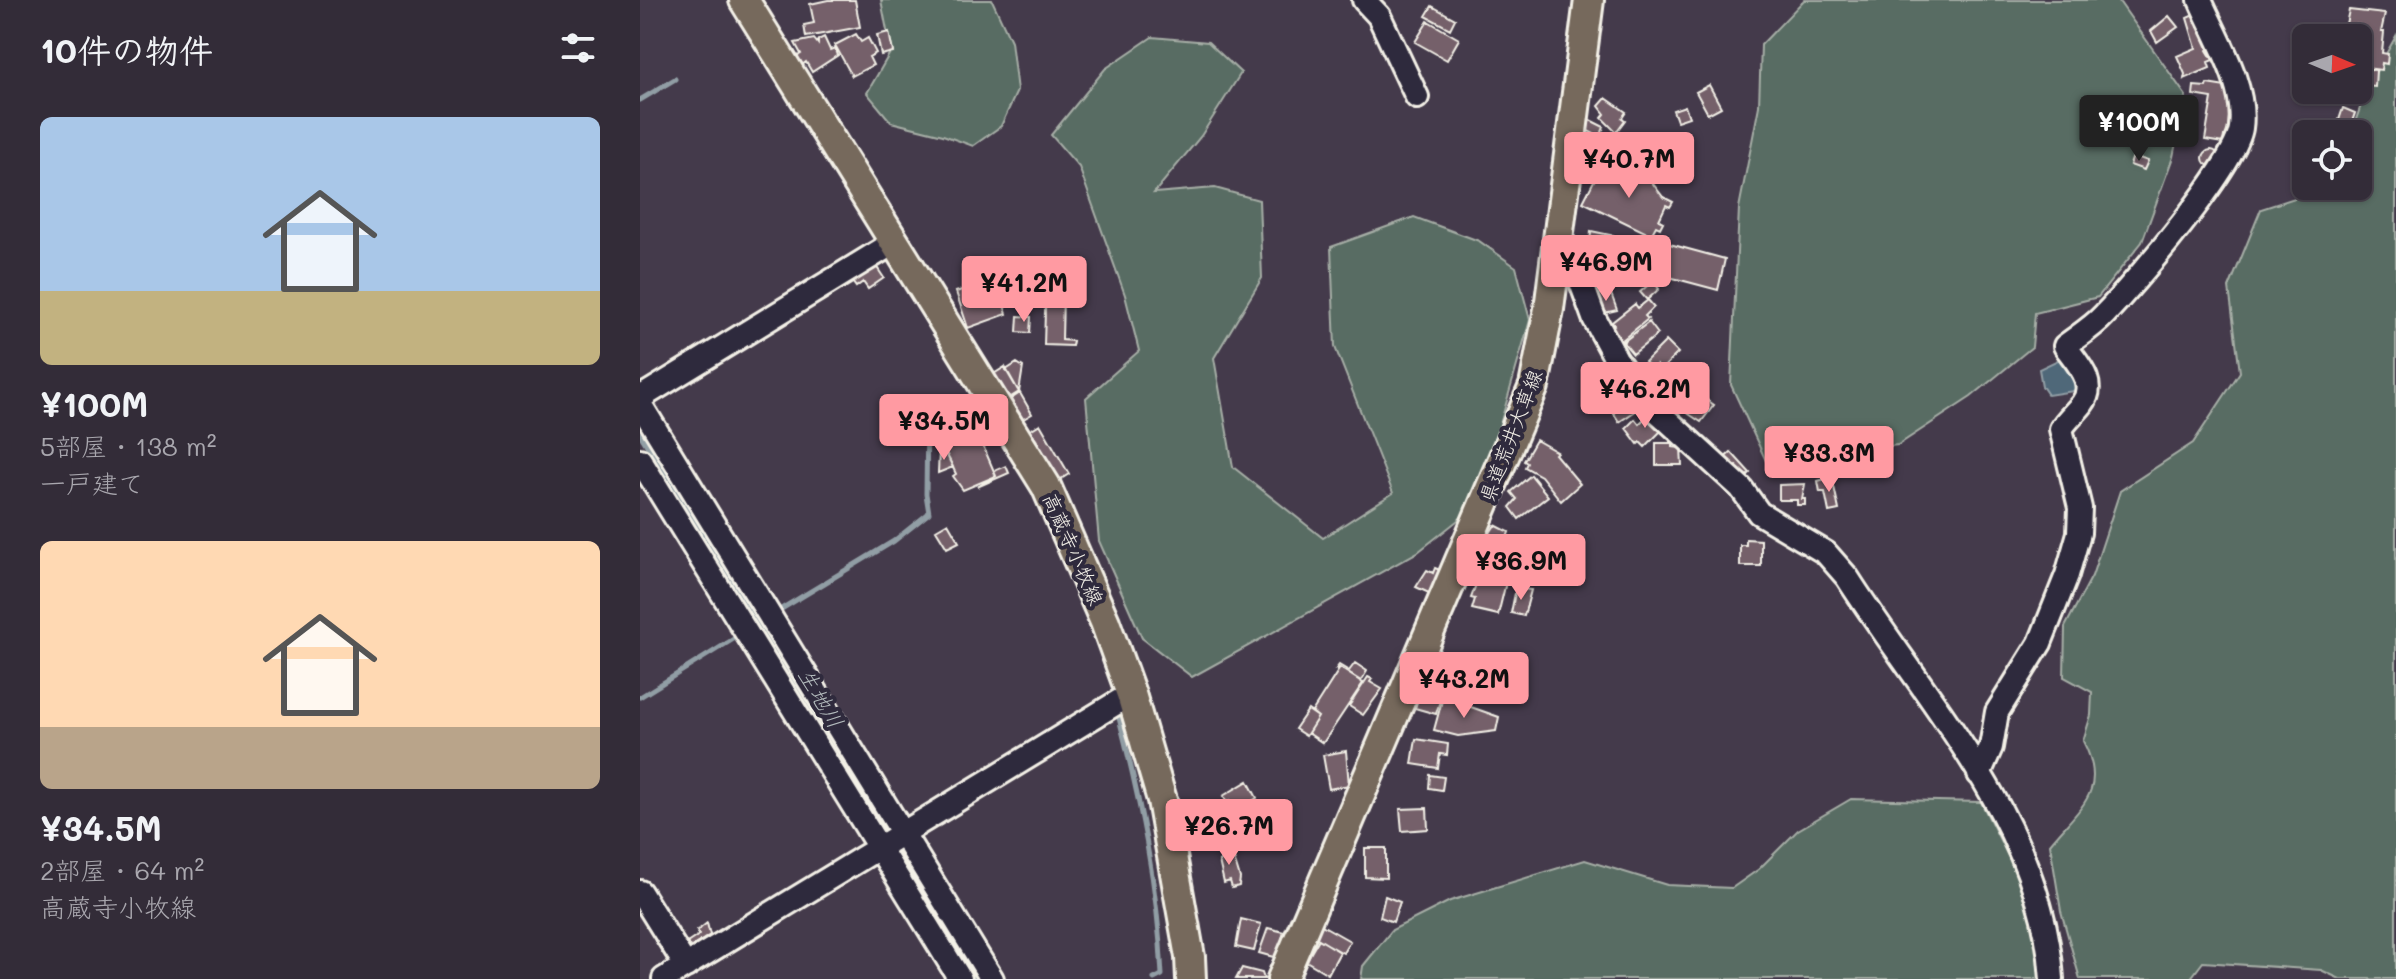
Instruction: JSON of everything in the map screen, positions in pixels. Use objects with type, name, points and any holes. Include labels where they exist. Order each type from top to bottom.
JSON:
[{"type":"main road","name":"高蔵寺小牧線","points":[[744,0],[1046,486],[1105,622],[1131,694],[1162,800],[1190,957],[1191,979]]},
{"type":"main road","name":"県道荒井大草線","points":[[1282,979],[1534,386],[1558,238],[1589,0]]},
{"type":"street","points":[[1364,0],[1379,16],[1417,97]]},
{"type":"street","points":[[1979,774],[1991,747],[1997,712],[2040,643],[2079,533],[2080,508],[2061,429],[2084,402],[2089,388],[2088,379],[2065,346],[2103,317],[2201,198],[2233,153],[2241,129],[2241,104],[2200,0]]},
{"type":"street","points":[[1558,238],[1573,260],[1594,318],[1616,359],[1645,400],[1741,488],[1759,513],[1826,553],[1847,577],[1979,774],[2001,809],[2039,901],[2050,946],[2052,979]]},
{"type":"street","points":[[640,398],[893,243]]},
{"type":"street","points":[[640,404],[992,979]]},
{"type":"street","points":[[640,460],[960,979]]},
{"type":"street","points":[[664,979],[1131,694]]},
{"type":"street","points":[[640,892],[686,966]]},
{"type":"green space","points":[[881,0],[992,0],[1011,41],[1017,91],[1001,126],[973,146],[891,122],[867,93],[891,51]]},
{"type":"green space","points":[[1804,0],[2118,0],[2186,96],[2173,157],[2142,242],[2098,297],[2035,313],[2032,347],[1971,397],[1898,445],[1766,461],[1731,385],[1739,208],[1759,106],[1761,45]]},
{"type":"green space","points":[[2396,36],[2396,979],[2340,979],[2321,970],[2203,962],[2190,979],[2080,979],[2061,911],[2050,844],[2088,797],[2093,773],[2083,741],[2091,715],[2092,692],[2064,677],[2065,627],[2092,576],[2120,491],[2193,443],[2240,372],[2229,288],[2261,209],[2292,199],[2372,200],[2372,120],[2356,120],[2361,104],[2372,104],[2372,79]]},
{"type":"green space","points":[[1152,37],[1208,42],[1241,73],[1201,136],[1154,193],[1215,188],[1259,200],[1262,278],[1214,358],[1233,467],[1323,538],[1393,493],[1335,347],[1331,247],[1414,217],[1479,241],[1516,267],[1530,320],[1477,505],[1418,552],[1192,677],[1142,638],[1099,541],[1086,398],[1139,351],[1125,295],[1079,167],[1051,135],[1105,69]]},
{"type":"green space","points":[[1851,799],[1981,802],[2028,896],[2042,979],[1361,979],[1363,966],[1392,930],[1450,901],[1585,860],[1667,885],[1732,888],[1759,869],[1798,830]]},
{"type":"water","points":[[2062,358],[2068,360],[2080,390],[2048,395],[2042,386],[2039,369]]},
{"type":"building","points":[[855,0],[860,27],[806,37],[804,25],[814,23],[810,4]]},
{"type":"building","points":[[1432,6],[1455,19],[1450,29],[1426,16]]},
{"type":"building","points":[[2349,10],[2385,14],[2381,32],[2384,32],[2382,53],[2388,54],[2387,64],[2382,63],[2381,70],[2372,69],[2372,24],[2346,24]]},
{"type":"building","points":[[2196,14],[2211,45],[2207,50],[2213,60],[2208,62],[2210,68],[2184,79],[2185,74],[2177,56],[2196,48],[2187,18]]},
{"type":"building","points":[[2169,16],[2178,27],[2157,42],[2151,31]]},
{"type":"building","points":[[1428,21],[1459,39],[1447,60],[1415,42]]},
{"type":"building","points":[[889,32],[893,52],[881,55],[877,35]]},
{"type":"building","points":[[856,34],[861,42],[868,38],[876,53],[869,57],[873,65],[852,76],[835,45]]},
{"type":"building","points":[[824,37],[830,50],[835,48],[838,55],[812,72],[806,62],[801,66],[796,57],[801,54],[795,43],[814,39],[818,44],[818,40]]},
{"type":"building","points":[[2372,70],[2376,70],[2375,87],[2372,87]]},
{"type":"building","points":[[2207,84],[2232,88],[2227,136],[2224,136],[2223,143],[2205,140],[2212,98],[2193,95],[2194,86],[2206,87]]},
{"type":"building","points":[[1709,85],[1721,107],[1708,114],[1696,92]]},
{"type":"building","points":[[1606,98],[1626,112],[1622,118],[1625,120],[1616,132],[1602,118],[1605,114],[1599,106]]},
{"type":"building","points":[[1685,106],[1689,117],[1677,121],[1673,110]]},
{"type":"building","points":[[2343,108],[2355,113],[2353,120],[2339,120]]},
{"type":"building","points":[[1590,120],[1604,127],[1600,137],[1586,130]]},
{"type":"building","points":[[1655,139],[1674,152],[1658,175],[1642,164],[1645,159],[1642,158]]},
{"type":"building","points":[[2208,150],[2214,150],[2219,158],[2217,164],[2208,166],[2203,161],[2203,155]]},
{"type":"building","points":[[2133,156],[2148,161],[2144,170],[2130,165]]},
{"type":"building","points":[[1638,164],[1663,197],[1673,202],[1670,207],[1666,205],[1659,220],[1663,222],[1660,228],[1656,226],[1651,235],[1583,202],[1599,171],[1627,186]]},
{"type":"building","points":[[1591,231],[1615,236],[1611,260],[1589,256]]},
{"type":"building","points":[[1666,243],[1725,259],[1718,290],[1658,274]]},
{"type":"building","points":[[876,266],[884,278],[868,289],[863,282],[856,287],[850,279]]},
{"type":"building","points":[[1046,277],[1076,278],[1076,295],[1063,295],[1062,340],[1073,341],[1072,346],[1044,345]]},
{"type":"building","points":[[995,279],[1007,314],[968,328],[956,292]]},
{"type":"building","points":[[1653,281],[1659,289],[1647,300],[1640,292]]},
{"type":"building","points":[[1610,291],[1617,310],[1600,314],[1596,295]]},
{"type":"building","points":[[1648,300],[1654,307],[1645,316],[1648,319],[1616,345],[1610,337],[1615,333],[1612,322],[1635,304],[1638,308]]},
{"type":"building","points":[[1018,316],[1031,317],[1030,333],[1017,332]]},
{"type":"building","points":[[1649,322],[1658,334],[1633,354],[1623,342]]},
{"type":"building","points":[[1666,341],[1678,353],[1661,370],[1656,365],[1652,369],[1645,362]]},
{"type":"building","points":[[1017,363],[1023,367],[1019,392],[1006,370]]},
{"type":"building","points":[[1644,366],[1657,379],[1648,389],[1634,376]]},
{"type":"building","points":[[1005,367],[1019,392],[1006,400],[992,375]]},
{"type":"building","points":[[1601,371],[1605,377],[1609,375],[1612,380],[1615,379],[1625,395],[1608,406],[1590,379]]},
{"type":"building","points":[[1682,382],[1714,405],[1701,422],[1669,401]]},
{"type":"building","points":[[1020,393],[1032,414],[1020,421],[1008,401]]},
{"type":"building","points":[[1628,395],[1637,410],[1619,422],[1610,407]]},
{"type":"building","points":[[1649,414],[1663,429],[1645,447],[1640,442],[1638,444],[1626,428],[1635,419],[1639,424]]},
{"type":"building","points":[[972,420],[996,476],[963,490],[953,476],[956,474],[944,449],[941,426]]},
{"type":"building","points":[[1040,424],[1069,474],[1056,482],[1027,432]]},
{"type":"building","points":[[1536,440],[1557,452],[1555,454],[1580,484],[1561,501],[1541,476],[1525,467],[1527,463],[1524,461]]},
{"type":"building","points":[[1656,443],[1673,443],[1673,447],[1681,448],[1682,465],[1656,465]]},
{"type":"building","points":[[944,449],[953,467],[938,473],[939,450]]},
{"type":"building","points":[[1731,452],[1750,473],[1740,483],[1720,462]]},
{"type":"building","points":[[1006,466],[1009,473],[977,487],[996,476],[994,471]]},
{"type":"building","points":[[1531,475],[1548,496],[1519,519],[1510,507],[1517,499],[1511,492]]},
{"type":"building","points":[[1832,477],[1839,510],[1829,512],[1825,492],[1820,492],[1818,481]]},
{"type":"building","points":[[1805,484],[1802,499],[1805,499],[1805,505],[1797,505],[1797,500],[1779,500],[1779,485]]},
{"type":"building","points":[[948,523],[959,542],[947,548],[936,530]]},
{"type":"building","points":[[1495,525],[1509,532],[1505,544],[1509,545],[1509,559],[1481,547]]},
{"type":"building","points":[[1746,539],[1761,540],[1761,566],[1740,566],[1740,545],[1746,545]]},
{"type":"building","points":[[1435,568],[1442,571],[1433,595],[1416,587],[1427,570],[1433,573]]},
{"type":"building","points":[[1482,568],[1508,574],[1498,615],[1472,609],[1475,599],[1471,598]]},
{"type":"building","points":[[1516,588],[1531,590],[1524,616],[1511,613]]},
{"type":"building","points":[[1355,663],[1367,671],[1361,681],[1340,668],[1336,669],[1339,665],[1349,671]]},
{"type":"building","points":[[1340,668],[1363,683],[1323,743],[1308,733],[1318,717],[1312,712]]},
{"type":"building","points":[[1368,677],[1372,679],[1370,682],[1382,689],[1363,715],[1349,706]]},
{"type":"building","points":[[1420,691],[1441,697],[1436,714],[1415,708]]},
{"type":"building","points":[[1443,697],[1499,717],[1496,731],[1458,736],[1434,730]]},
{"type":"building","points":[[1308,710],[1318,717],[1306,736],[1295,729]]},
{"type":"building","points":[[1416,739],[1448,744],[1447,755],[1440,754],[1438,768],[1412,764]]},
{"type":"building","points":[[1346,751],[1349,785],[1329,789],[1323,755]]},
{"type":"building","points":[[1430,775],[1444,777],[1442,790],[1429,788]]},
{"type":"building","points":[[1248,781],[1257,798],[1237,810],[1223,796]]},
{"type":"building","points":[[1188,805],[1190,823],[1182,824],[1179,806]]},
{"type":"building","points":[[1427,808],[1428,829],[1402,831],[1400,809]]},
{"type":"building","points":[[1229,811],[1232,828],[1220,831],[1217,814]]},
{"type":"building","points":[[1230,845],[1240,878],[1239,886],[1232,888],[1230,881],[1224,883],[1219,861],[1223,860],[1221,847]]},
{"type":"building","points":[[1365,848],[1386,848],[1386,878],[1365,877]]},
{"type":"building","points":[[1385,896],[1400,902],[1393,922],[1380,917]]},
{"type":"building","points":[[1241,919],[1261,924],[1254,951],[1236,947]]},
{"type":"building","points":[[707,923],[710,935],[690,948],[687,943],[699,935],[697,931]]},
{"type":"building","points":[[1320,924],[1350,941],[1343,953],[1313,936]]},
{"type":"building","points":[[1268,928],[1284,932],[1277,958],[1259,953]]},
{"type":"building","points":[[1319,939],[1340,952],[1328,974],[1306,961]]},
{"type":"building","points":[[1242,968],[1262,973],[1264,979],[1236,979]]},
{"type":"waterway","points":[[640,100],[675,79]]},
{"type":"waterway","points":[[778,611],[894,541],[929,513],[926,494],[927,418],[959,406]]},
{"type":"waterway","name":"生地川","points":[[640,434],[886,835]]},
{"type":"waterway","points":[[640,697],[740,635]]},
{"type":"waterway","points":[[1118,714],[1141,811],[1152,876],[1162,975],[1154,979]]},
{"type":"waterway","name":"生地川","points":[[893,847],[974,979]]}]
